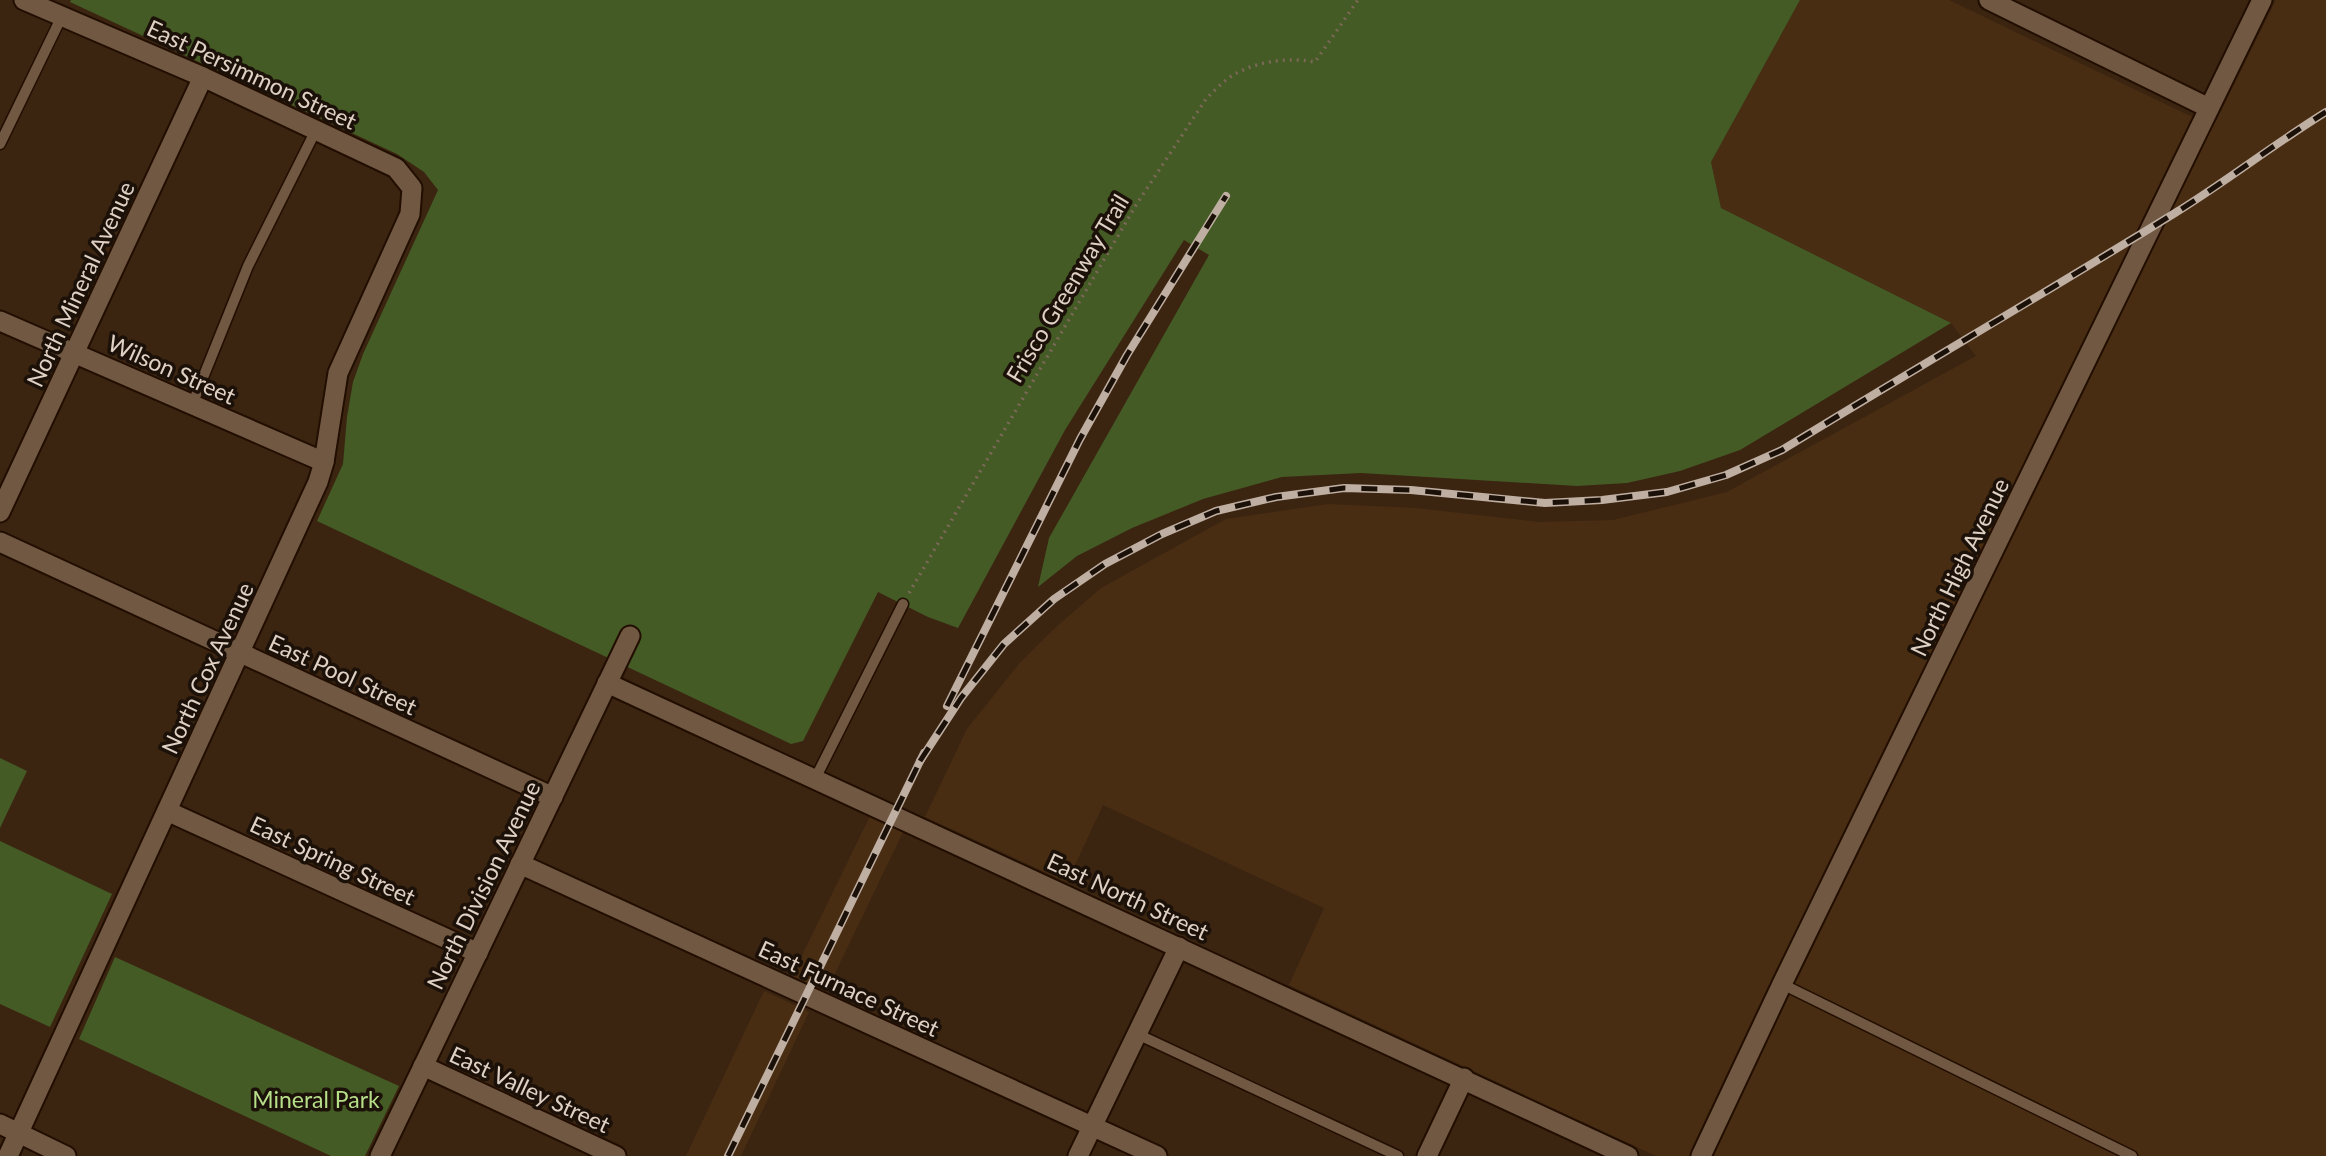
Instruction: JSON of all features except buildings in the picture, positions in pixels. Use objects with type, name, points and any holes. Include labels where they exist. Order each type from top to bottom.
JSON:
[{"type":"street","name":"East Persimmon Street","points":[[24,0],[203,76],[396,168],[412,188]]},
{"type":"street","points":[[1989,0],[2209,108]]},
{"type":"street","name":"North High Avenue","points":[[1702,1156],[1782,984],[2262,0]]},
{"type":"street","name":"North Mineral Avenue","points":[[0,512],[203,76]]},
{"type":"street","name":"North Cox Avenue","points":[[8,1156],[308,507],[324,462],[338,373],[410,214],[412,188]]},
{"type":"street","name":"Wilson Street","points":[[0,321],[324,462]]},
{"type":"street","name":"East Pool Street","points":[[0,542],[553,797]]},
{"type":"street","name":"North Division Avenue","points":[[380,1156],[630,636]]},
{"type":"street","name":"East North Street","points":[[607,683],[1628,1156]]},
{"type":"street","name":"East Spring Street","points":[[167,811],[478,953]]},
{"type":"street","name":"East Furnace Street","points":[[520,864],[1157,1156]]},
{"type":"street","points":[[1078,1156],[1179,947]]},
{"type":"street","name":"East Valley Street","points":[[424,1066],[616,1156]]},
{"type":"street","points":[[1427,1156],[1464,1078]]},
{"type":"street","points":[[0,1124],[66,1156]]},
{"type":"lane","points":[[0,144],[62,16]]},
{"type":"lane","points":[[192,405],[248,266],[316,130]]},
{"type":"lane","points":[[815,779],[903,604]]},
{"type":"lane","points":[[1782,984],[2132,1156]]},
{"type":"lane","points":[[1137,1034],[1398,1156]]},
{"type":"path","name":"Frisco Greenway Trail","points":[[903,604],[1136,205],[1206,99],[1235,73],[1254,66],[1281,60],[1315,62],[1358,0]]},
{"type":"shaded area","points":[[1800,0],[1949,0],[2213,127],[2276,0],[2326,0],[2326,1156],[1656,1156],[1289,985],[1324,908],[1103,805],[1067,882],[925,817],[967,729],[1019,664],[1054,629],[1101,588],[1226,519],[1328,504],[1416,508],[1539,522],[1613,520],[1727,492],[1976,356],[1951,323],[1721,208],[1711,162]]},
{"type":"shaded area","points":[[870,816],[903,832],[826,992],[792,976]]},
{"type":"shaded area","points":[[764,991],[809,1012],[741,1156],[686,1156]]},
{"type":"green space","points":[[1800,0],[1711,162],[1721,208],[1951,323],[1740,450],[1680,471],[1627,483],[1577,486],[1361,473],[1282,477],[1203,499],[1132,528],[1077,556],[1038,587],[1049,538],[1209,255],[1184,240],[1065,430],[958,628],[928,617],[878,592],[803,741],[791,744],[317,521],[343,464],[353,382],[363,354],[438,190],[424,172],[397,154],[70,2]]},
{"type":"green space","points":[[0,758],[27,771],[0,828]]},
{"type":"green space","points":[[0,841],[112,894],[50,1027],[0,1004]]},
{"type":"green space","name":"Mineral Park","points":[[115,957],[399,1086],[365,1156],[331,1156],[79,1039]]},
{"type":"railway","points":[[920,761],[961,698],[1004,644],[1054,599],[1105,564],[1162,534],[1216,511],[1276,497],[1344,488],[1411,490],[1545,503],[1602,500],[1667,492],[1726,475],[1782,450],[2077,273],[2194,201],[2326,112]]},
{"type":"railway","points":[[947,706],[1080,439],[1127,355],[1226,196]]},
{"type":"railway","points":[[728,1156],[924,753]]}]
